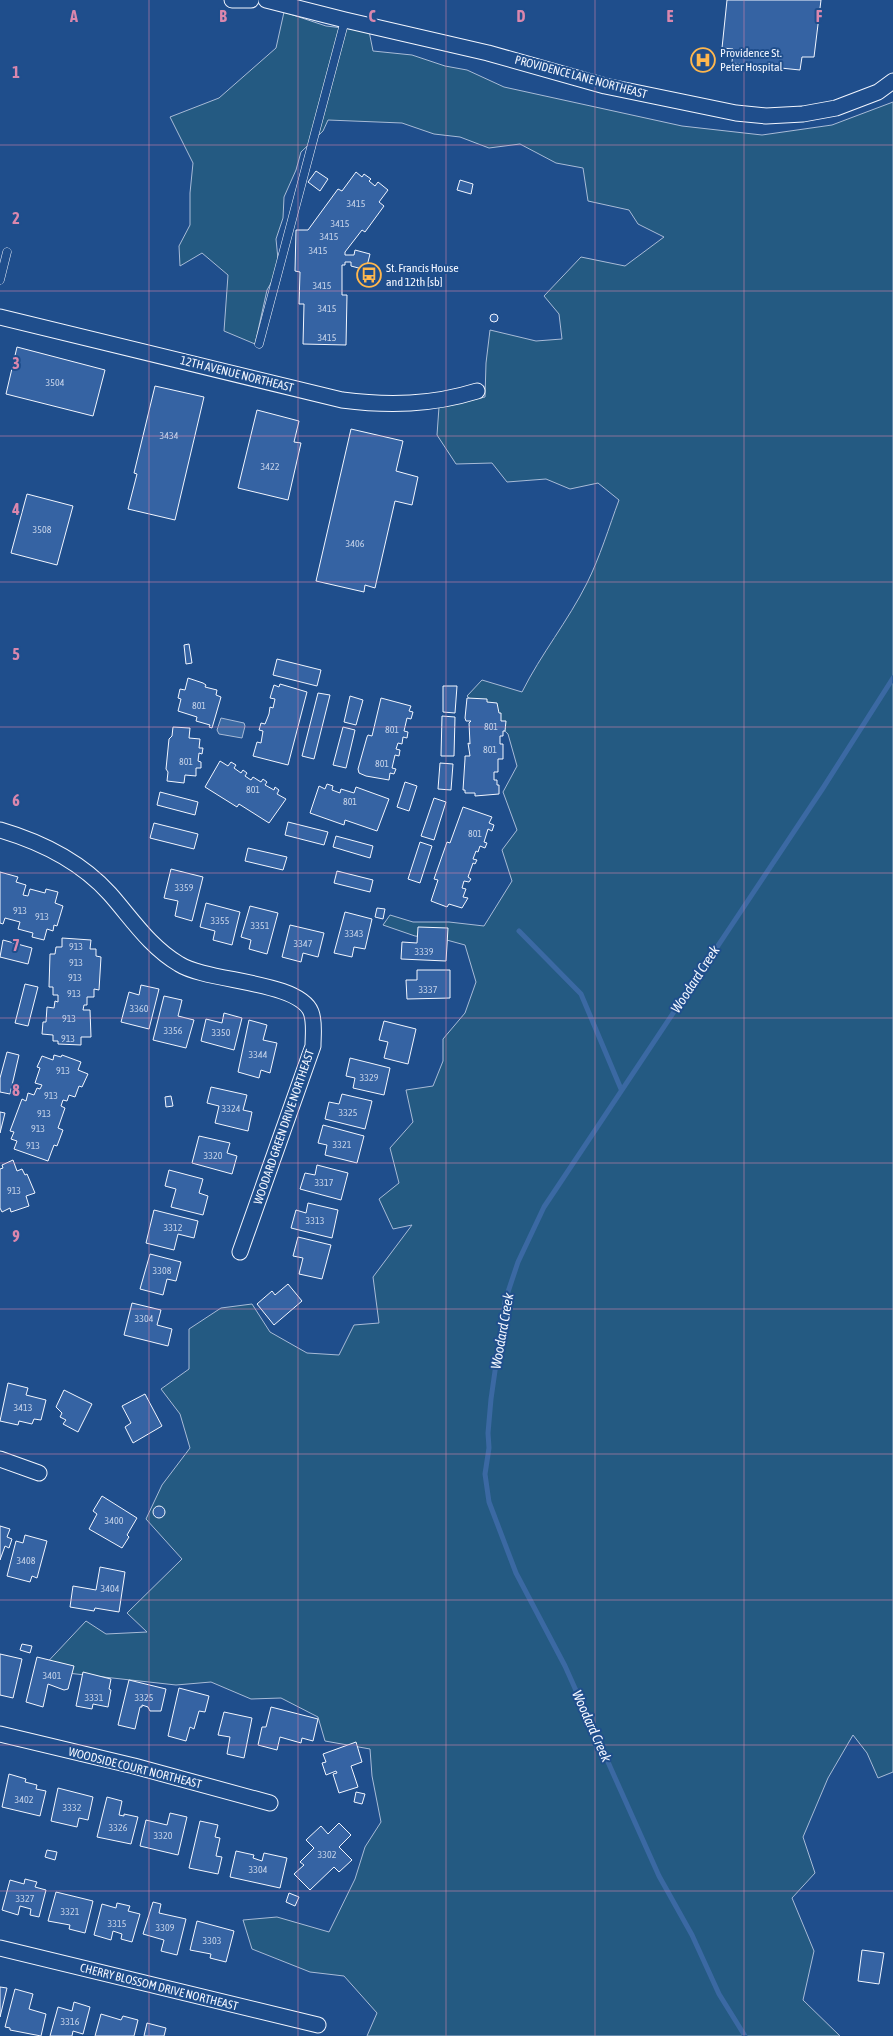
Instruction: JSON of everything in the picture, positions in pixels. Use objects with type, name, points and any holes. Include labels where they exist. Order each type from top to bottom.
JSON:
[{"type":"street","points":[[232,0],[250,0]]},
{"type":"street","name":"PROVIDENCE LANE NORTHEAST","points":[[266,0],[488,53],[605,86],[736,113],[766,116],[803,114],[836,108],[878,92],[893,81]]},
{"type":"street","name":"12TH AVENUE NORTHEAST","points":[[0,317],[342,400],[388,405],[409,404],[456,398],[477,391]]},
{"type":"street","name":"WOODARD GREEN DRIVE NORTHEAST","points":[[0,830],[21,836],[83,869],[109,894],[156,948],[180,965],[206,974],[252,983],[296,995],[311,1010],[314,1025],[313,1046],[240,1252]]},
{"type":"street","points":[[0,1459],[39,1473]]},
{"type":"street","name":"WOODSIDE COURT NORTHEAST","points":[[0,1734],[134,1766],[270,1803]]},
{"type":"street","name":"CHERRY BLOSSOM DRIVE NORTHEAST","points":[[0,1948],[318,2025]]},
{"type":"lane","points":[[259,344],[345,20]]},
{"type":"lane","points":[[0,280],[7,252]]},
{"type":"shaded area","points":[[284,12],[326,26],[369,31],[373,51],[412,55],[445,66],[467,70],[504,87],[682,126],[762,135],[832,125],[893,102],[893,1772],[878,1778],[867,1753],[853,1735],[828,1778],[803,1837],[815,1873],[792,1898],[814,1951],[803,2000],[840,2036],[367,2036],[377,2013],[344,1976],[310,1972],[252,1949],[243,1920],[277,1917],[329,1932],[355,1879],[365,1847],[381,1822],[372,1776],[370,1749],[325,1741],[318,1717],[281,1698],[251,1699],[211,1682],[176,1685],[40,1670],[86,1621],[106,1634],[147,1632],[127,1613],[182,1559],[146,1519],[162,1485],[190,1448],[180,1414],[161,1389],[189,1369],[189,1329],[221,1308],[252,1304],[270,1332],[307,1353],[339,1355],[354,1325],[379,1323],[373,1277],[412,1225],[393,1229],[379,1199],[399,1183],[390,1148],[413,1122],[406,1090],[433,1086],[443,1061],[443,1039],[465,1013],[476,982],[465,945],[443,939],[415,936],[383,925],[390,915],[413,922],[449,922],[484,926],[512,881],[502,850],[517,830],[503,792],[517,766],[508,734],[467,696],[482,680],[522,692],[587,583],[619,500],[598,483],[570,489],[546,479],[507,482],[492,463],[456,464],[437,435],[439,407],[485,397],[486,363],[490,330],[536,341],[562,339],[559,314],[544,296],[581,257],[625,266],[664,237],[638,224],[629,210],[588,201],[583,168],[556,163],[520,144],[489,148],[460,137],[434,134],[402,123],[328,120],[323,131],[301,152],[296,170],[284,197],[283,218],[276,239],[279,269],[267,290],[255,344],[224,331],[228,275],[202,253],[180,266],[179,246],[190,225],[190,193],[193,163],[170,117],[219,98],[276,48]]},
{"type":"shaded area","points":[[221,718],[244,723],[242,738],[219,734],[217,730]]},
{"type":"building","points":[[727,0],[821,0],[814,57],[802,57],[800,70],[732,63],[733,49],[722,48]]},
{"type":"building","points":[[316,171],[328,179],[320,191],[308,182]]},
{"type":"building","points":[[356,172],[362,177],[364,174],[371,179],[369,181],[375,186],[378,182],[388,190],[379,202],[384,206],[365,232],[362,230],[345,252],[345,255],[354,255],[355,250],[370,254],[366,270],[351,266],[351,262],[345,262],[345,265],[342,265],[342,295],[347,295],[346,345],[303,344],[304,304],[299,304],[300,272],[295,271],[296,230],[308,230],[338,189],[342,191]]},
{"type":"building","points":[[460,180],[473,184],[471,194],[457,190]]},
{"type":"building","points":[[494,314],[498,318],[494,322],[490,318]]},
{"type":"building","points":[[17,347],[105,370],[93,416],[6,394]]},
{"type":"building","points":[[155,386],[204,397],[175,520],[128,509],[137,474],[134,473]]},
{"type":"building","points":[[257,410],[299,421],[294,442],[301,443],[288,500],[238,488]]},
{"type":"building","points":[[351,429],[403,441],[396,471],[418,477],[412,505],[395,501],[375,588],[365,585],[364,592],[316,581]]},
{"type":"building","points":[[27,494],[73,506],[57,565],[11,553]]},
{"type":"building","points":[[189,644],[192,663],[186,664],[184,645]]},
{"type":"building","points":[[277,659],[321,670],[317,686],[273,675]]},
{"type":"building","points":[[188,678],[203,683],[206,685],[205,687],[217,690],[216,695],[221,697],[212,728],[209,727],[210,725],[196,721],[197,717],[178,711],[181,699],[178,698],[180,689],[185,690]]},
{"type":"building","points":[[280,684],[307,692],[288,765],[253,756],[257,742],[261,743],[263,731],[259,730],[261,723],[265,724],[270,707],[273,708],[275,699],[270,698],[274,685],[279,687]]},
{"type":"building","points":[[443,686],[457,686],[455,713],[443,712]]},
{"type":"building","points":[[318,693],[330,695],[314,759],[302,756]]},
{"type":"building","points":[[350,696],[363,700],[356,725],[344,722]]},
{"type":"building","points":[[381,698],[411,706],[409,711],[413,712],[411,719],[407,718],[404,731],[408,732],[407,738],[403,737],[402,744],[398,743],[396,749],[400,750],[399,756],[395,755],[392,768],[396,769],[394,774],[390,773],[389,780],[366,776],[359,773],[358,769],[367,737],[368,735],[372,736]]},
{"type":"building","points":[[467,698],[487,699],[487,702],[497,703],[499,713],[501,713],[501,721],[506,721],[503,736],[500,736],[500,744],[503,744],[503,759],[498,759],[498,772],[494,772],[494,780],[497,780],[497,785],[499,785],[499,794],[475,796],[475,793],[465,793],[465,790],[463,790],[465,756],[470,756],[468,743],[470,744],[469,723],[471,721],[466,721],[465,718]]},
{"type":"building","points":[[442,716],[455,717],[454,756],[441,756]]},
{"type":"building","points":[[173,727],[190,728],[189,738],[200,739],[199,748],[203,748],[202,754],[199,753],[198,761],[201,762],[201,768],[196,768],[196,776],[185,775],[184,783],[167,781],[168,772],[166,769],[169,739],[172,736]]},
{"type":"building","points":[[343,727],[355,730],[346,768],[333,765]]},
{"type":"building","points":[[220,761],[228,766],[231,762],[236,765],[234,768],[241,773],[243,770],[247,773],[245,776],[251,780],[253,777],[261,782],[263,779],[267,782],[265,785],[274,790],[275,787],[279,790],[277,794],[286,799],[269,823],[239,804],[237,807],[205,787]]},
{"type":"building","points":[[440,763],[453,764],[451,790],[438,789]]},
{"type":"building","points":[[405,782],[417,786],[409,811],[397,807]]},
{"type":"building","points":[[327,784],[333,786],[332,790],[340,793],[341,789],[354,793],[356,787],[389,799],[377,831],[345,820],[344,825],[310,813],[319,786],[325,789]]},
{"type":"building","points":[[160,792],[198,802],[195,815],[157,805]]},
{"type":"building","points":[[434,798],[446,802],[434,840],[421,836]]},
{"type":"building","points":[[463,807],[492,817],[489,823],[494,825],[492,831],[488,829],[484,842],[487,843],[485,848],[480,846],[478,852],[476,851],[473,859],[477,860],[475,864],[473,863],[468,877],[471,879],[469,882],[464,881],[462,888],[466,889],[463,897],[468,898],[462,908],[449,904],[447,907],[431,901],[438,880],[434,879],[447,842],[450,843]]},
{"type":"building","points":[[288,822],[328,832],[324,845],[285,835]]},
{"type":"building","points":[[154,823],[198,834],[194,849],[150,838]]},
{"type":"building","points":[[336,836],[373,846],[370,858],[333,847]]},
{"type":"building","points":[[420,842],[432,846],[420,883],[408,879]]},
{"type":"building","points":[[248,848],[287,857],[283,870],[245,861]]},
{"type":"building","points":[[171,869],[203,877],[192,921],[175,916],[178,901],[164,898]]},
{"type":"building","points":[[337,871],[373,880],[370,892],[334,883]]},
{"type":"building","points":[[0,872],[18,877],[16,882],[26,885],[23,895],[28,896],[30,889],[45,893],[46,889],[58,892],[55,903],[63,906],[57,926],[54,925],[53,931],[47,929],[44,940],[32,937],[33,933],[18,929],[20,922],[5,918],[3,924],[0,923]]},
{"type":"building","points":[[206,903],[240,912],[232,945],[213,940],[215,931],[200,927]]},
{"type":"building","points":[[250,906],[278,913],[267,954],[249,949],[251,940],[241,937]]},
{"type":"building","points":[[377,908],[385,909],[383,919],[375,917]]},
{"type":"building","points":[[345,912],[372,919],[365,949],[354,947],[352,957],[334,953]]},
{"type":"building","points":[[290,925],[324,933],[318,957],[303,953],[301,962],[282,957]]},
{"type":"building","points":[[418,927],[448,928],[446,961],[401,959],[402,942],[417,943]]},
{"type":"building","points":[[62,938],[91,940],[90,949],[96,949],[96,956],[101,957],[99,990],[94,989],[94,997],[87,997],[87,1005],[84,1005],[83,1010],[90,1010],[91,1037],[81,1037],[81,1045],[58,1044],[58,1041],[53,1041],[53,1035],[42,1034],[43,1022],[46,1022],[47,1007],[54,1008],[55,1001],[58,1002],[58,995],[53,995],[53,987],[49,987],[50,954],[55,954],[56,947],[62,947]]},
{"type":"building","points":[[3,940],[32,948],[28,964],[0,957]]},
{"type":"building","points":[[417,970],[450,970],[450,998],[407,999],[406,980],[417,980]]},
{"type":"building","points":[[25,984],[38,987],[28,1026],[15,1023]]},
{"type":"building","points":[[141,985],[159,989],[149,1029],[121,1022],[129,992],[139,995]]},
{"type":"building","points":[[164,996],[182,1000],[178,1016],[194,1020],[186,1048],[153,1040]]},
{"type":"building","points":[[224,1013],[242,1018],[234,1050],[201,1041],[206,1019],[222,1023]]},
{"type":"building","points":[[249,1020],[267,1025],[263,1040],[277,1043],[270,1073],[261,1070],[259,1078],[238,1072]]},
{"type":"building","points":[[384,1021],[416,1029],[408,1064],[384,1058],[388,1042],[379,1040]]},
{"type":"building","points":[[7,1052],[19,1055],[10,1094],[0,1092],[0,1078]]},
{"type":"building","points":[[54,1055],[61,1057],[62,1055],[81,1062],[78,1070],[88,1074],[82,1087],[79,1086],[75,1097],[69,1095],[67,1101],[63,1100],[61,1106],[65,1108],[58,1128],[63,1130],[57,1146],[54,1145],[48,1161],[14,1149],[17,1141],[11,1139],[14,1132],[10,1131],[22,1099],[26,1101],[28,1093],[34,1095],[37,1088],[40,1089],[42,1085],[35,1083],[40,1068],[37,1067],[42,1056],[53,1060]]},
{"type":"building","points":[[350,1058],[390,1068],[384,1095],[353,1088],[355,1078],[346,1076]]},
{"type":"building","points":[[211,1087],[247,1095],[243,1110],[252,1112],[248,1131],[215,1123],[219,1106],[207,1103]]},
{"type":"building","points":[[342,1094],[372,1101],[365,1129],[325,1119],[329,1102],[339,1104]]},
{"type":"building","points":[[171,1096],[173,1106],[166,1107],[165,1097]]},
{"type":"building","points":[[0,1112],[5,1113],[0,1133]]},
{"type":"building","points":[[323,1125],[364,1136],[357,1163],[325,1155],[327,1145],[318,1143]]},
{"type":"building","points":[[199,1136],[230,1143],[227,1153],[237,1156],[232,1174],[192,1163]]},
{"type":"building","points":[[13,1160],[17,1171],[22,1169],[25,1175],[27,1174],[35,1193],[26,1196],[29,1206],[11,1212],[10,1208],[2,1212],[0,1208],[0,1169],[3,1168],[2,1165]]},
{"type":"building","points":[[317,1165],[348,1173],[341,1200],[300,1189],[305,1173],[315,1175]]},
{"type":"building","points":[[169,1170],[203,1179],[199,1193],[208,1196],[203,1215],[171,1207],[176,1189],[165,1186]]},
{"type":"building","points":[[308,1203],[338,1210],[332,1238],[291,1228],[296,1210],[306,1213]]},
{"type":"building","points":[[154,1210],[198,1221],[194,1238],[178,1234],[174,1250],[146,1243]]},
{"type":"building","points":[[298,1237],[331,1245],[322,1279],[299,1274],[303,1258],[293,1256]]},
{"type":"building","points":[[150,1254],[181,1262],[176,1281],[167,1279],[163,1295],[140,1289]]},
{"type":"building","points":[[288,1284],[302,1301],[274,1325],[257,1304],[272,1291],[275,1295]]},
{"type":"building","points":[[132,1303],[161,1310],[157,1325],[172,1329],[168,1346],[124,1335]]},
{"type":"building","points":[[8,1383],[28,1388],[26,1395],[46,1400],[41,1420],[34,1419],[32,1424],[19,1421],[18,1425],[0,1421]]},
{"type":"building","points":[[64,1390],[92,1404],[78,1432],[63,1424],[66,1420],[60,1417],[62,1413],[56,1407]]},
{"type":"building","points":[[145,1394],[162,1426],[133,1443],[125,1427],[131,1423],[122,1406]]},
{"type":"building","points":[[102,1496],[137,1518],[122,1548],[89,1529],[97,1514],[93,1511]]},
{"type":"building","points":[[159,1506],[165,1512],[159,1518],[153,1512]]},
{"type":"building","points":[[0,1526],[10,1529],[7,1537],[12,1539],[9,1548],[5,1546],[0,1560]]},
{"type":"building","points":[[25,1535],[47,1541],[37,1578],[32,1576],[30,1582],[7,1576],[16,1541],[23,1543]]},
{"type":"building","points":[[100,1567],[125,1572],[119,1612],[95,1608],[94,1611],[70,1607],[73,1586],[96,1590]]},
{"type":"building","points":[[22,1644],[32,1646],[30,1653],[20,1650]]},
{"type":"building","points":[[0,1654],[22,1659],[13,1698],[0,1695]]},
{"type":"building","points":[[37,1657],[74,1666],[68,1689],[64,1690],[48,1684],[43,1707],[26,1702]]},
{"type":"building","points":[[83,1672],[111,1679],[108,1707],[93,1704],[92,1709],[76,1706]]},
{"type":"building","points":[[129,1680],[166,1689],[161,1711],[150,1711],[148,1707],[142,1705],[140,1707],[135,1729],[118,1725]]},
{"type":"building","points":[[179,1688],[209,1696],[205,1712],[199,1711],[194,1729],[190,1727],[186,1741],[168,1736]]},
{"type":"building","points":[[271,1707],[318,1719],[313,1741],[302,1738],[301,1743],[280,1737],[277,1750],[258,1745],[262,1727],[266,1727]]},
{"type":"building","points":[[224,1712],[252,1718],[244,1758],[227,1754],[230,1737],[218,1735]]},
{"type":"building","points":[[356,1742],[362,1762],[351,1766],[358,1787],[339,1793],[333,1774],[337,1773],[336,1771],[326,1775],[322,1763],[326,1762],[323,1754]]},
{"type":"building","points":[[9,1774],[26,1779],[25,1782],[37,1785],[36,1789],[46,1791],[40,1816],[2,1807]]},
{"type":"building","points":[[58,1788],[93,1797],[88,1820],[79,1818],[77,1827],[51,1821]]},
{"type":"building","points":[[356,1792],[365,1794],[362,1804],[354,1802]]},
{"type":"building","points":[[107,1797],[122,1801],[119,1815],[124,1816],[124,1814],[138,1817],[131,1844],[97,1837]]},
{"type":"building","points":[[170,1813],[187,1817],[178,1855],[140,1846],[146,1820],[167,1825]]},
{"type":"building","points":[[200,1821],[218,1825],[215,1837],[220,1838],[216,1856],[222,1857],[218,1874],[189,1868]]},
{"type":"building","points":[[339,1823],[351,1835],[339,1847],[352,1860],[339,1872],[334,1867],[310,1890],[294,1874],[304,1865],[300,1862],[314,1848],[306,1840],[321,1826],[328,1834]]},
{"type":"building","points":[[47,1850],[57,1852],[55,1860],[45,1857]]},
{"type":"building","points":[[236,1851],[254,1855],[253,1858],[262,1861],[264,1853],[287,1858],[280,1888],[230,1877]]},
{"type":"building","points":[[25,1879],[37,1882],[35,1887],[46,1890],[39,1917],[30,1915],[31,1909],[20,1906],[18,1915],[2,1910],[10,1880],[24,1884]]},
{"type":"building","points":[[56,1892],[93,1901],[85,1933],[69,1929],[70,1925],[48,1921]]},
{"type":"building","points":[[289,1893],[299,1897],[295,1906],[286,1902]]},
{"type":"building","points":[[153,1902],[161,1904],[159,1913],[186,1919],[177,1955],[161,1951],[164,1940],[143,1934]]},
{"type":"building","points":[[117,1903],[130,1906],[128,1911],[140,1914],[132,1942],[121,1939],[122,1934],[113,1931],[111,1940],[94,1935],[102,1904],[116,1908]]},
{"type":"building","points":[[197,1921],[234,1931],[226,1962],[210,1958],[211,1954],[190,1950]]},
{"type":"building","points":[[862,1950],[884,1953],[879,1984],[858,1981]]},
{"type":"building","points":[[0,1987],[7,1988],[0,2017]]},
{"type":"building","points":[[15,1989],[33,1994],[29,2009],[46,2014],[41,2036],[10,2030],[10,2028],[5,2027]]},
{"type":"building","points":[[74,2002],[90,2007],[83,2034],[73,2031],[72,2036],[50,2036],[58,2007],[72,2011]]},
{"type":"building","points":[[101,2014],[121,2020],[123,2016],[138,2020],[134,2036],[95,2036]]},
{"type":"building","points":[[147,2023],[166,2028],[164,2036],[144,2036]]},
{"type":"waterway","name":"Woodard Creek","points":[[745,2036],[719,1994],[692,1935],[659,1876],[565,1666],[516,1573],[489,1502],[485,1474],[489,1448],[488,1433],[491,1399],[505,1301],[518,1262],[544,1207],[823,788],[893,678]]},
{"type":"waterway","points":[[519,931],[581,994],[621,1089]]},
{"type":"place","name":"Providence St. Peter Hospital","points":[[703,60]]},
{"type":"place","name":"St. Francis House and 12th [sb]","points":[[369,275]]}]
